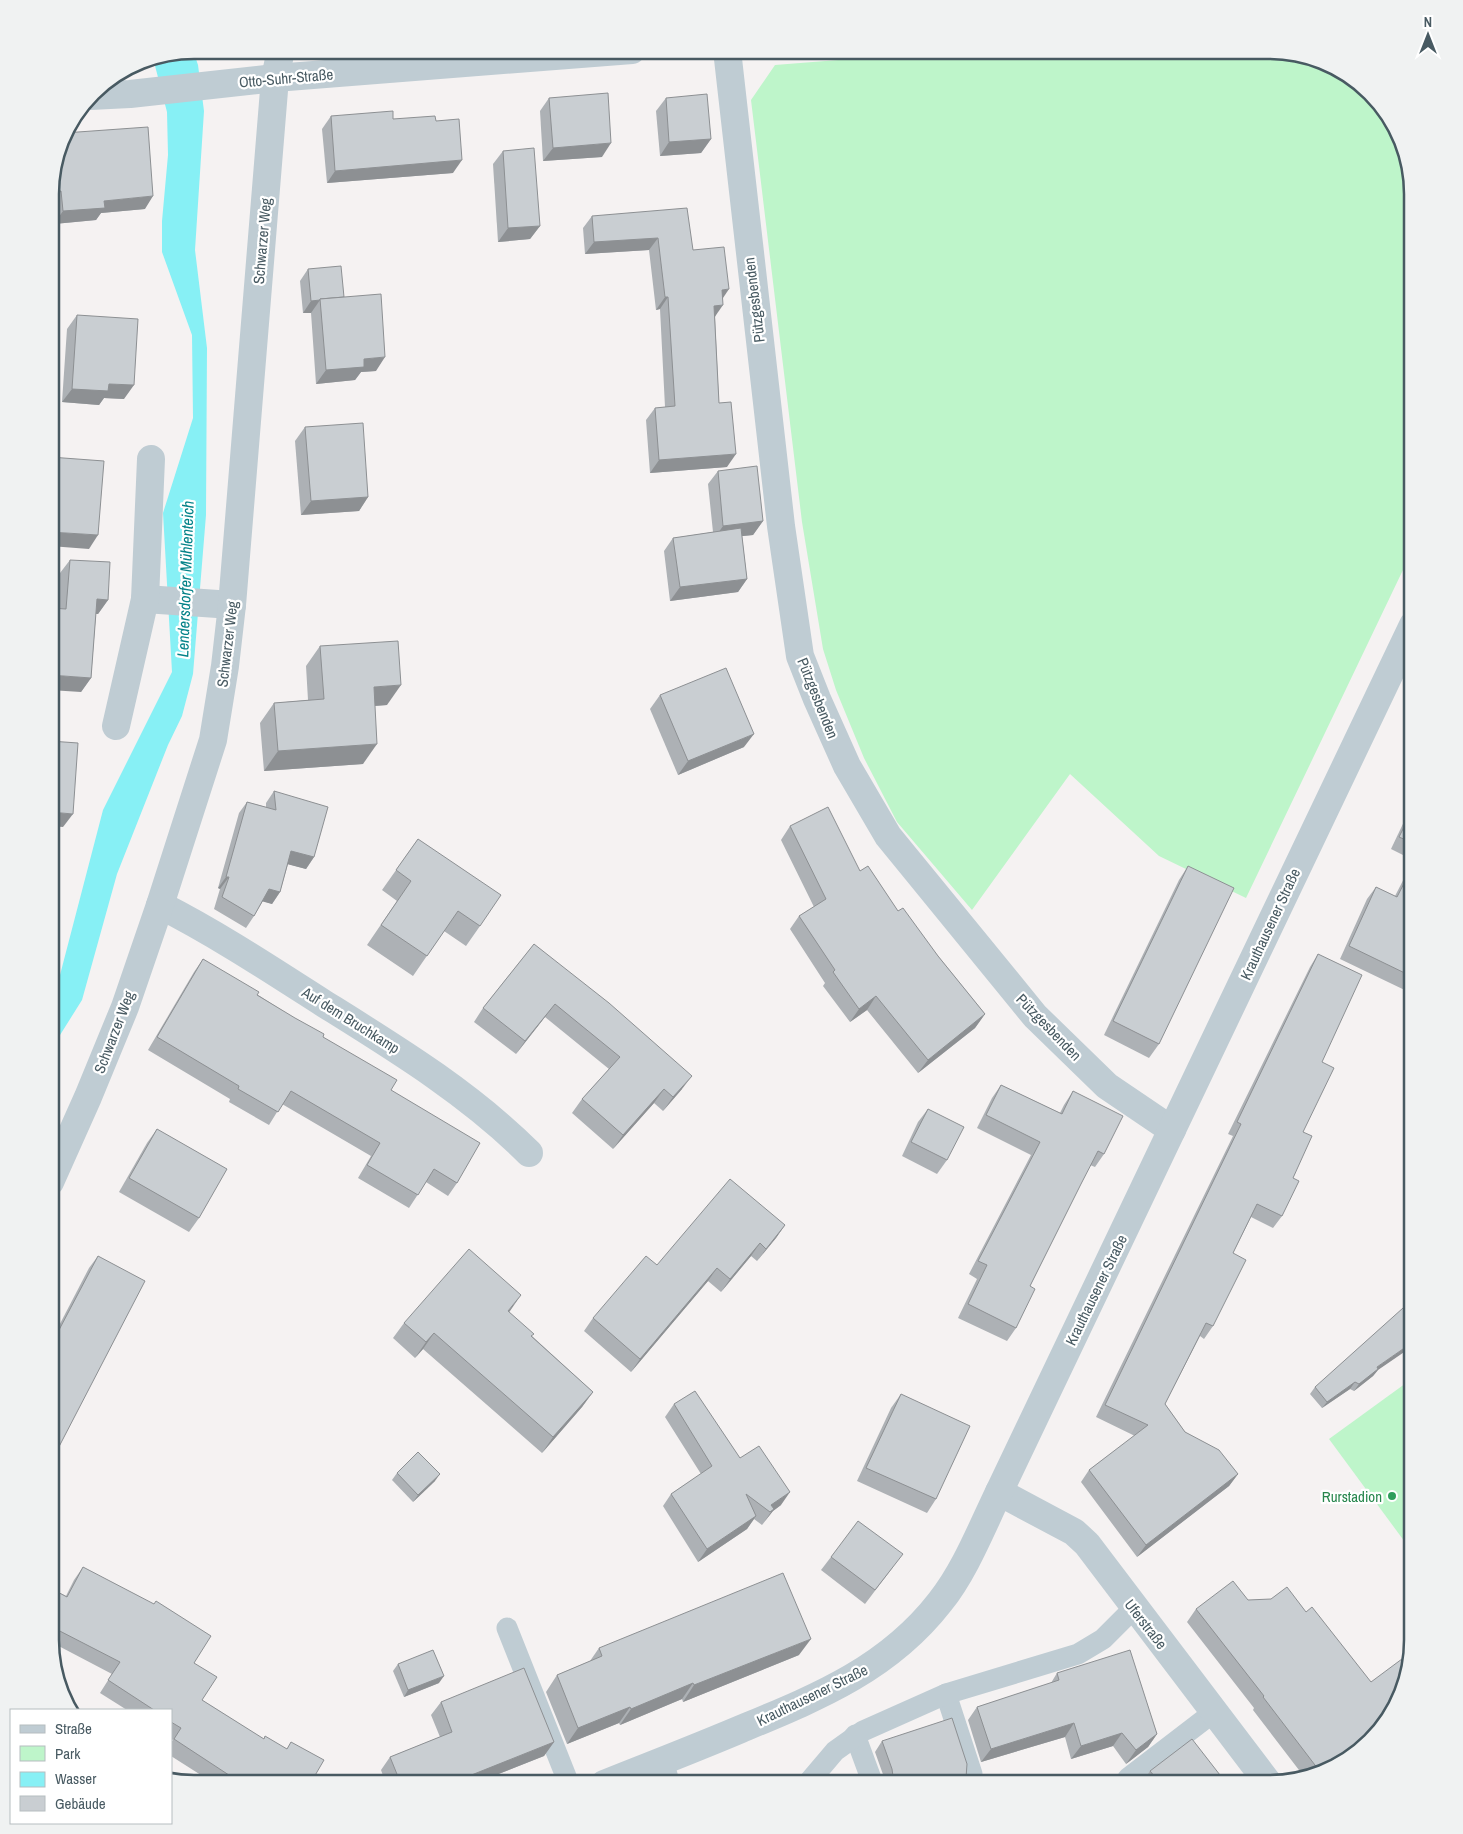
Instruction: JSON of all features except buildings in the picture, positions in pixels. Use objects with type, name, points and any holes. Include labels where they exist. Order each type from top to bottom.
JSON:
[{"type":"street","name":"Schwarzer Weg","points":[[59,1162],[125,1008],[213,740],[226,666],[222,604],[279,59]]},
{"type":"street","name":"Otto-Suhr-Straße","points":[[101,95],[276,78],[518,59]]},
{"type":"street","name":"Pützgesbenden","points":[[727,59],[781,526],[800,656],[817,698],[846,766],[888,836],[1035,1016],[1108,1086],[1172,1130]]},
{"type":"street","points":[[116,726],[151,599],[151,459]]},
{"type":"street","points":[[151,599],[222,604]]},
{"type":"street","name":"Krauthausener Straße","points":[[663,1773],[855,1677],[889,1655],[922,1624],[955,1580],[1000,1492],[1404,644]]},
{"type":"street","name":"Auf dem Bruchkamp","points":[[160,905],[200,925],[412,1059],[505,1129],[529,1153]]},
{"type":"street","name":"Uferstraße","points":[[1000,1492],[1074,1532],[1087,1544],[1262,1775]]},
{"type":"lane","points":[[815,1775],[835,1751],[855,1735],[946,1694],[1078,1654],[1103,1639],[1134,1608]]},
{"type":"lane","points":[[507,1628],[564,1775]]},
{"type":"lane","points":[[946,1694],[972,1775]]},
{"type":"lane","points":[[1132,1775],[1214,1712]]},
{"type":"lane","points":[[855,1735],[870,1775]]},
{"type":"green space","points":[[851,59],[1278,59],[1305,63],[1337,77],[1365,98],[1382,119],[1400,158],[1404,193],[1404,568],[1246,898],[1159,856],[1070,774],[972,910],[897,822],[864,758],[836,690],[823,649],[802,522],[751,100],[775,65]]},
{"type":"green space","name":"Rurstadion","points":[[1404,1385],[1404,1541],[1329,1439]]},
{"type":"water","name":"Lendersdorfer Mühlenteich","points":[[196,59],[204,111],[195,250],[207,348],[206,515],[193,674],[182,716],[168,745],[117,874],[82,1000],[59,1037],[59,979],[103,810],[172,672],[163,513],[193,418],[192,335],[162,252],[162,221],[168,155],[167,112],[155,65],[167,61]]},
{"type":"place","name":"Rurstadion","points":[[1392,1496]]}]
